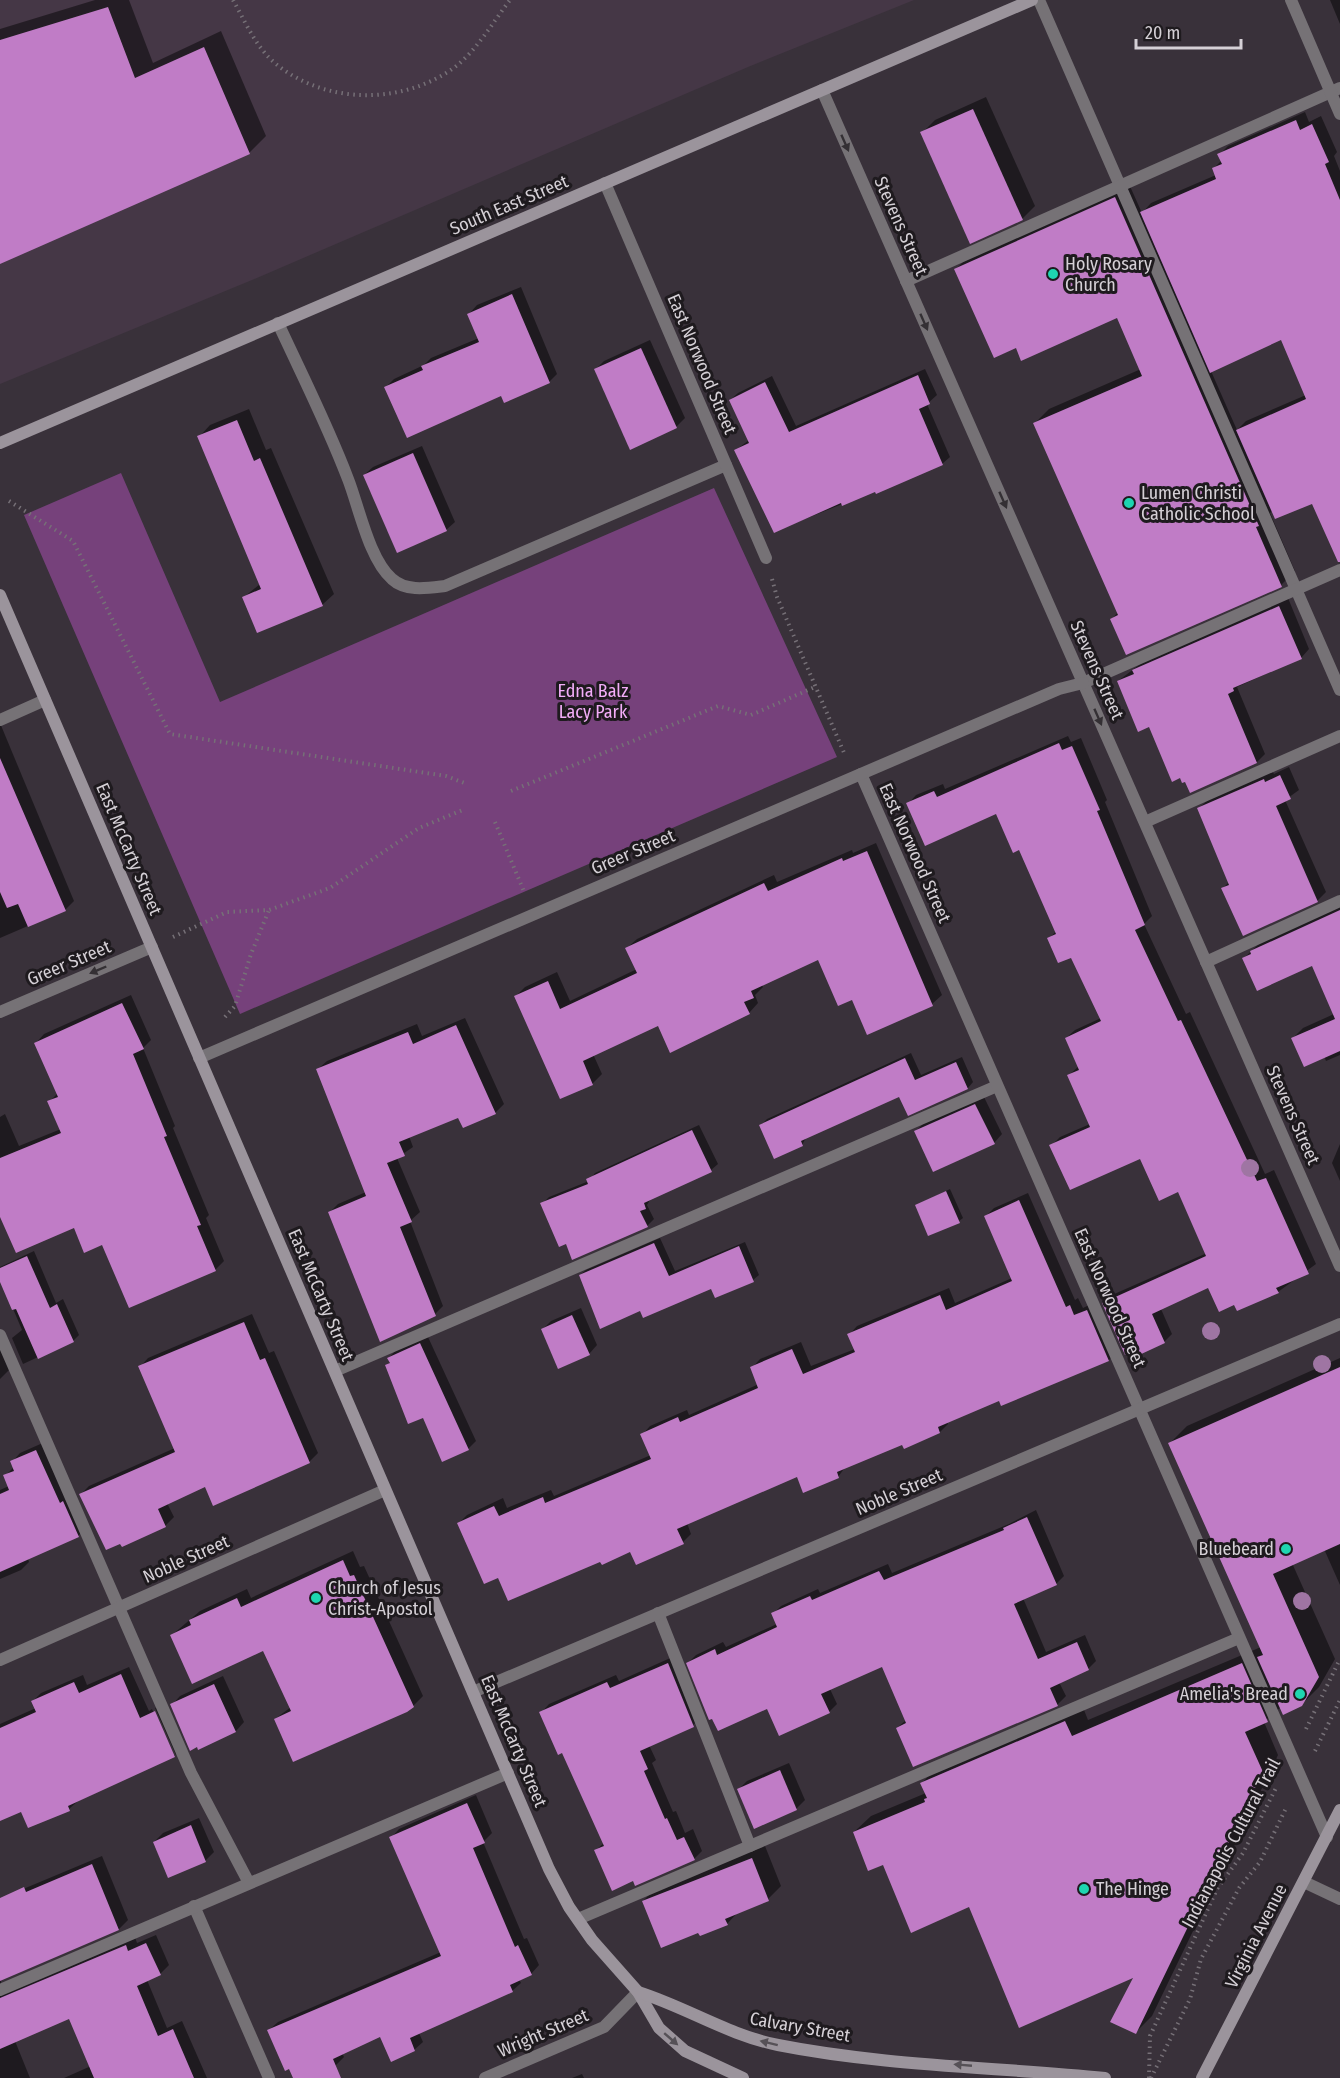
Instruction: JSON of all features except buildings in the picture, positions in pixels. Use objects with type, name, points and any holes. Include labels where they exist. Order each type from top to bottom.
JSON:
[{"type":"main road","name":"South East Street","points":[[0,443],[1032,0]]},
{"type":"main road","name":"East McCarty Street","points":[[0,595],[549,1869],[592,1940],[638,1992]]},
{"type":"main road","name":"Virginia Avenue","points":[[1202,2078],[1340,1810]]},
{"type":"main road","points":[[638,1992],[659,2028],[686,2051],[743,2078]]},
{"type":"main road","name":"Calvary Street","points":[[638,1992],[669,2002],[726,2030],[777,2045],[877,2058],[1105,2078]]},
{"type":"street","points":[[1039,0],[1340,690]]},
{"type":"street","points":[[1291,0],[1335,90],[1340,114]]},
{"type":"street","name":"Stevens Street","points":[[822,90],[1340,1266]]},
{"type":"street","points":[[906,280],[1335,90]]},
{"type":"street","name":"East Norwood Street","points":[[605,183],[766,558]]},
{"type":"street","points":[[278,323],[348,478],[381,565],[393,580],[408,587],[424,589],[445,586],[726,465]]},
{"type":"street","name":"Greer Street","points":[[199,1058],[1059,688],[1083,683],[1340,570]]},
{"type":"street","points":[[0,720],[45,700]]},
{"type":"street","points":[[1145,822],[1340,736]]},
{"type":"street","name":"East Norwood Street","points":[[861,774],[1327,1837]]},
{"type":"street","points":[[1206,962],[1340,901]]},
{"type":"street","name":"Greer Street","points":[[0,1012],[152,947]]},
{"type":"street","points":[[334,1371],[997,1086]]},
{"type":"street","name":"Noble Street","points":[[473,1692],[1340,1324]]},
{"type":"street","points":[[0,1335],[192,1773],[249,1883]]},
{"type":"street","name":"Noble Street","points":[[0,1660],[386,1490]]},
{"type":"street","points":[[658,1613],[750,1846]]},
{"type":"street","points":[[578,1918],[1239,1638]]},
{"type":"street","points":[[0,1990],[508,1773]]},
{"type":"street","points":[[1304,1882],[1340,1899]]},
{"type":"street","points":[[194,1906],[269,2078]]},
{"type":"street","name":"Wright Street","points":[[484,2078],[604,2027],[638,1992]]},
{"type":"path","points":[[233,0],[254,37],[275,63],[306,83],[336,92],[368,96],[396,94],[428,83],[456,66],[510,0]]},
{"type":"path","points":[[9,501],[73,541],[170,734],[446,776],[467,784]]},
{"type":"path","points":[[766,558],[777,597],[847,761]]},
{"type":"path","points":[[511,791],[718,706],[751,715],[815,687]]},
{"type":"path","points":[[152,947],[227,912],[269,910],[330,888],[419,828],[465,809]]},
{"type":"path","points":[[495,822],[534,914]]},
{"type":"path","points":[[225,1017],[235,1006],[251,954],[269,910]]},
{"type":"path","name":"Indianapolis Cultural Trail","points":[[1150,2078],[1150,2036],[1217,1889],[1243,1852],[1340,1659]]},
{"type":"path","name":"Indianapolis Cultural Trail","points":[[1150,2078],[1190,1999],[1202,1959],[1239,1888],[1260,1862],[1340,1700]]},
{"type":"shaded area","points":[[0,0],[914,0],[748,67],[252,280],[0,384]]},
{"type":"green space","name":"Edna Balz Lacy Park","points":[[121,473],[220,702],[714,488],[837,757],[240,1014],[24,515]]},
{"type":"place","name":"Holy Rosary Church","points":[[1053,274]]},
{"type":"place","name":"Lumen Christi Catholic School","points":[[1129,503]]},
{"type":"place","name":"Bluebeard","points":[[1286,1549]]},
{"type":"place","name":"Church of Jesus Christ-Apostol","points":[[316,1598]]},
{"type":"place","name":"Amelia's Bread","points":[[1300,1694]]},
{"type":"place","name":"The Hinge","points":[[1084,1889]]}]
